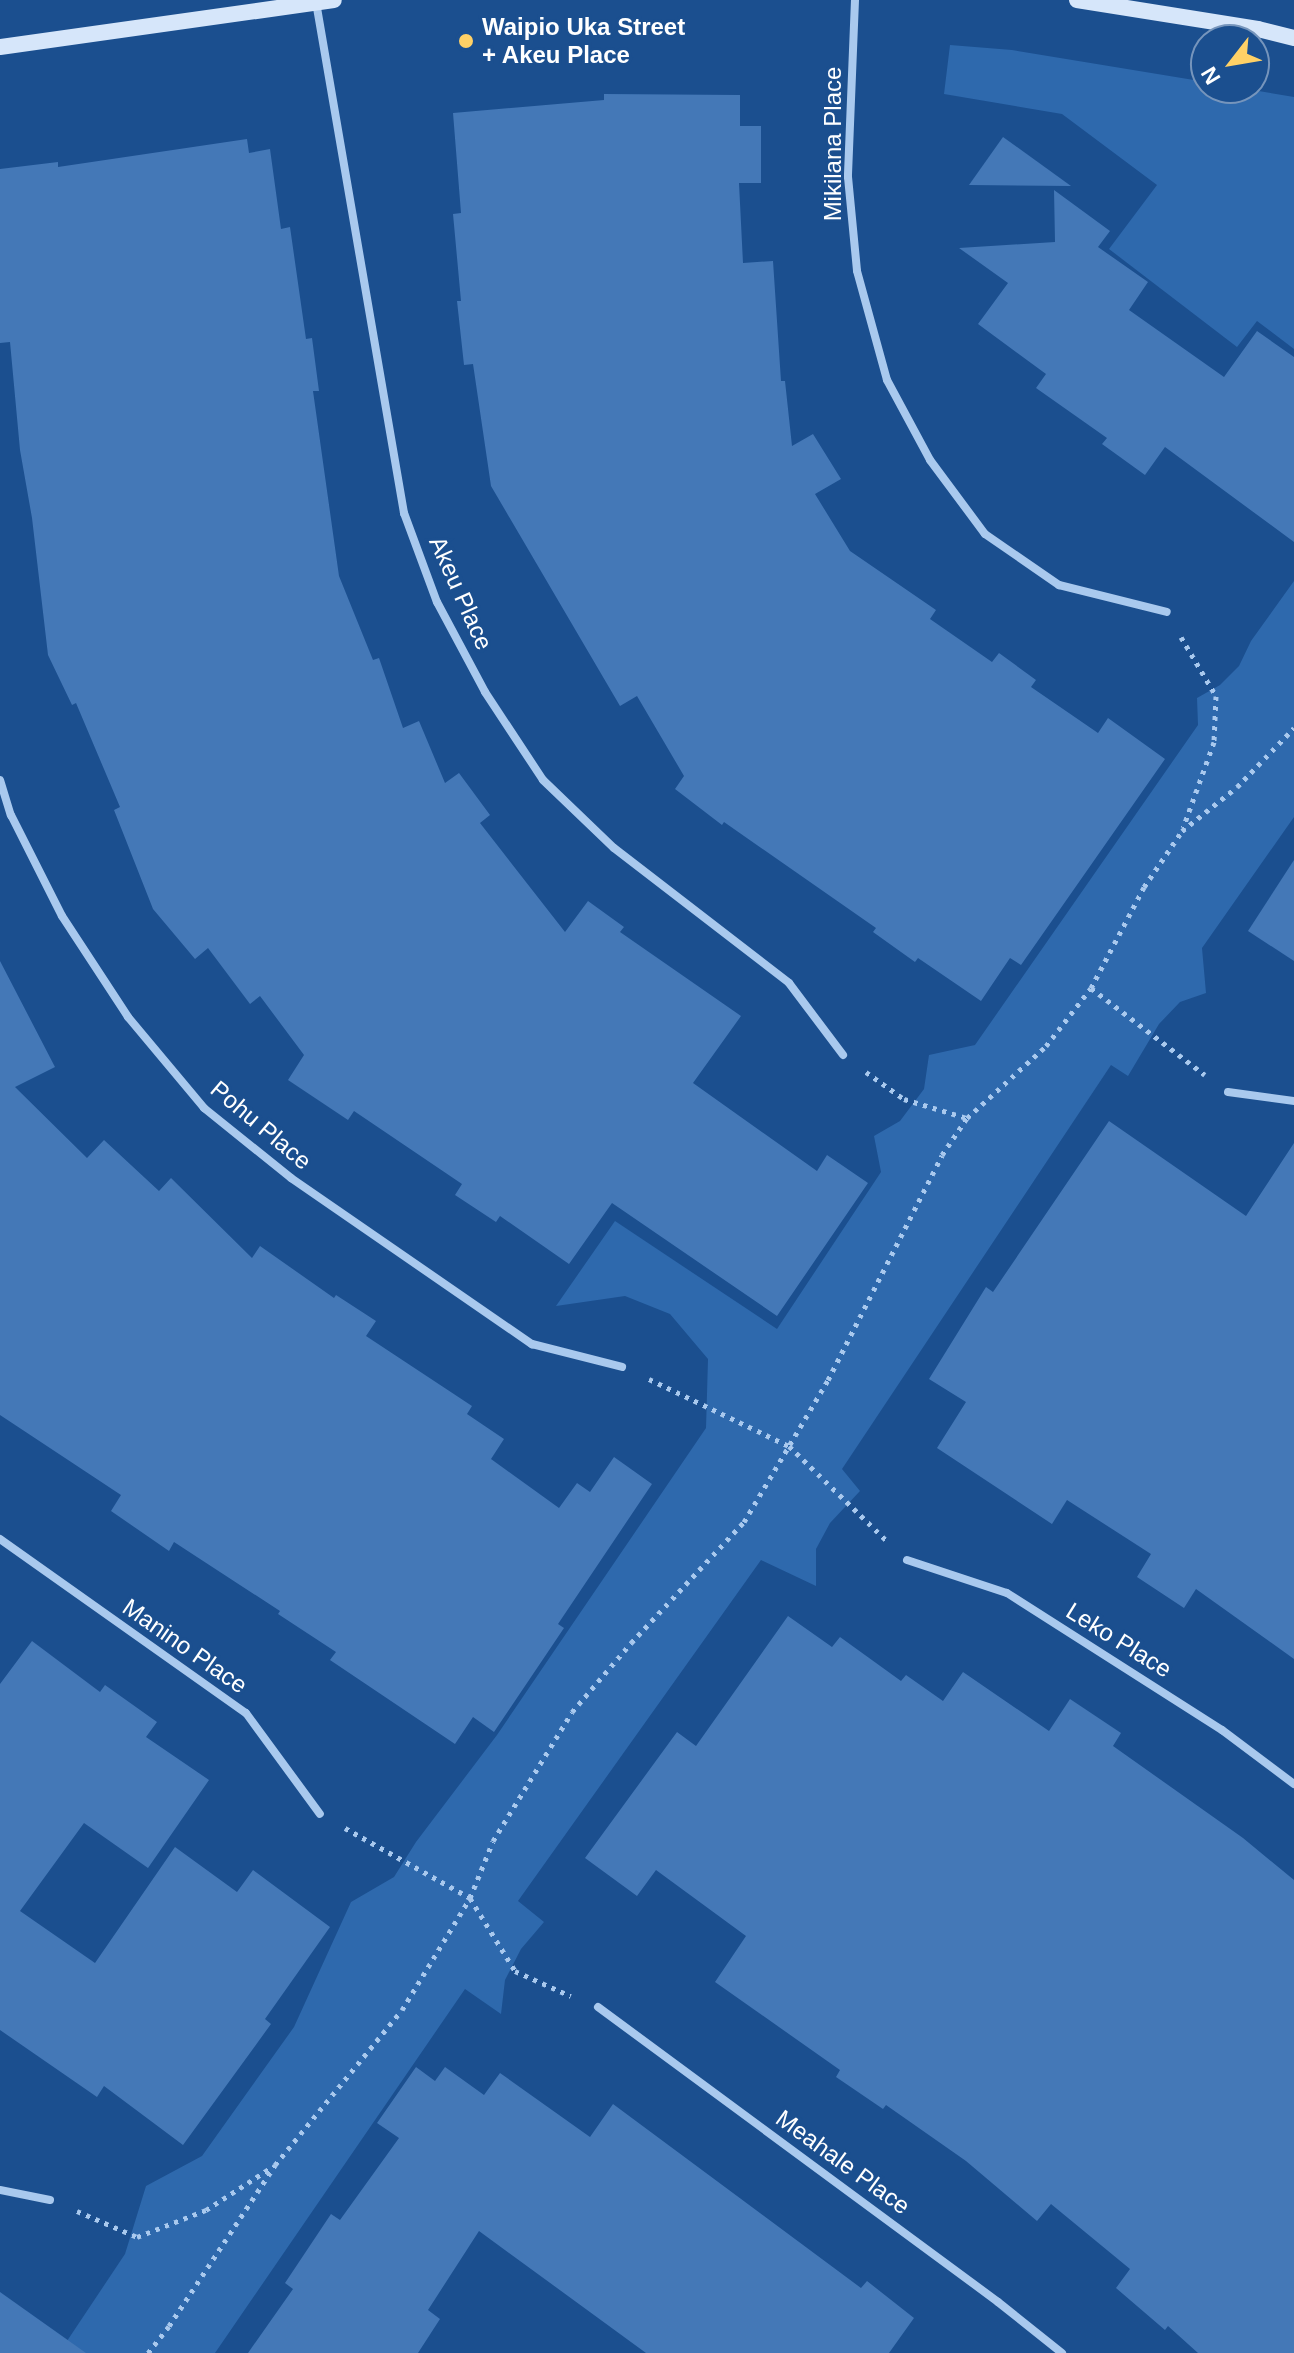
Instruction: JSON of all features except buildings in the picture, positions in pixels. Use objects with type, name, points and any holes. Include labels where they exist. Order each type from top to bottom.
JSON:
[{"type":"street","points":[[0,47],[334,0]]},
{"type":"street","name":"Mikilana Place","points":[[855,0],[848,177],[857,271],[887,380],[930,460],[985,534],[1059,585],[1167,612]]},
{"type":"street","points":[[1077,0],[1258,29],[1294,38]]},
{"type":"street","name":"Akeu Place","points":[[316,2],[404,513],[437,602],[485,692],[543,780],[614,848],[789,983],[843,1055]]},
{"type":"street","name":"Pohu Place","points":[[0,780],[11,815],[62,916],[128,1017],[204,1108],[291,1178],[532,1344],[622,1367]]},
{"type":"street","points":[[1228,1092],[1294,1101]]},
{"type":"street","name":"Manino Place","points":[[0,1539],[246,1713],[320,1814]]},
{"type":"street","name":"Leko Place","points":[[907,1560],[1007,1593],[1222,1730],[1294,1784]]},
{"type":"street","name":"Meahale Place","points":[[598,2007],[998,2302],[1062,2353]]},
{"type":"street","points":[[0,2190],[50,2200]]},
{"type":"path","points":[[148,2353],[275,2165],[402,2010],[470,1898],[493,1841],[572,1712],[631,1643],[744,1522],[828,1380],[942,1155],[967,1118],[1046,1046],[1091,988],[1144,887],[1182,831],[1214,742],[1216,696],[1167,612]]},
{"type":"path","points":[[1182,831],[1237,787],[1294,728]]},
{"type":"path","points":[[1091,988],[1228,1092]]},
{"type":"path","points":[[843,1055],[904,1099],[967,1118]]},
{"type":"path","points":[[622,1367],[789,1446],[907,1560]]},
{"type":"path","points":[[320,1814],[470,1898],[515,1971],[598,2007]]},
{"type":"path","points":[[50,2200],[137,2237],[206,2210],[275,2165]]},
{"type":"shaded area","points":[[950,45],[1012,50],[1190,79],[1190,104],[1270,104],[1270,93],[1294,97],[1294,349],[1257,321],[1237,347],[1109,249],[1157,185],[1062,114],[944,94]]},
{"type":"shaded area","points":[[1294,581],[1294,817],[1202,948],[1206,993],[1180,1002],[1159,1024],[1128,1076],[1111,1065],[842,1469],[860,1491],[830,1523],[816,1549],[816,1586],[761,1560],[518,1901],[544,1922],[521,1949],[505,1980],[501,2014],[465,1989],[215,2353],[59,2353],[125,2254],[146,2186],[202,2156],[294,2027],[351,1902],[394,1877],[416,1842],[497,1735],[706,1428],[708,1359],[670,1314],[625,1296],[556,1306],[615,1221],[777,1329],[881,1172],[874,1136],[900,1121],[924,1089],[929,1055],[975,1045],[1198,725],[1197,698],[1220,685],[1239,666],[1251,641]]},
{"type":"place","name":"Waipio Uka Street + Akeu Place","points":[[466,41]]}]
